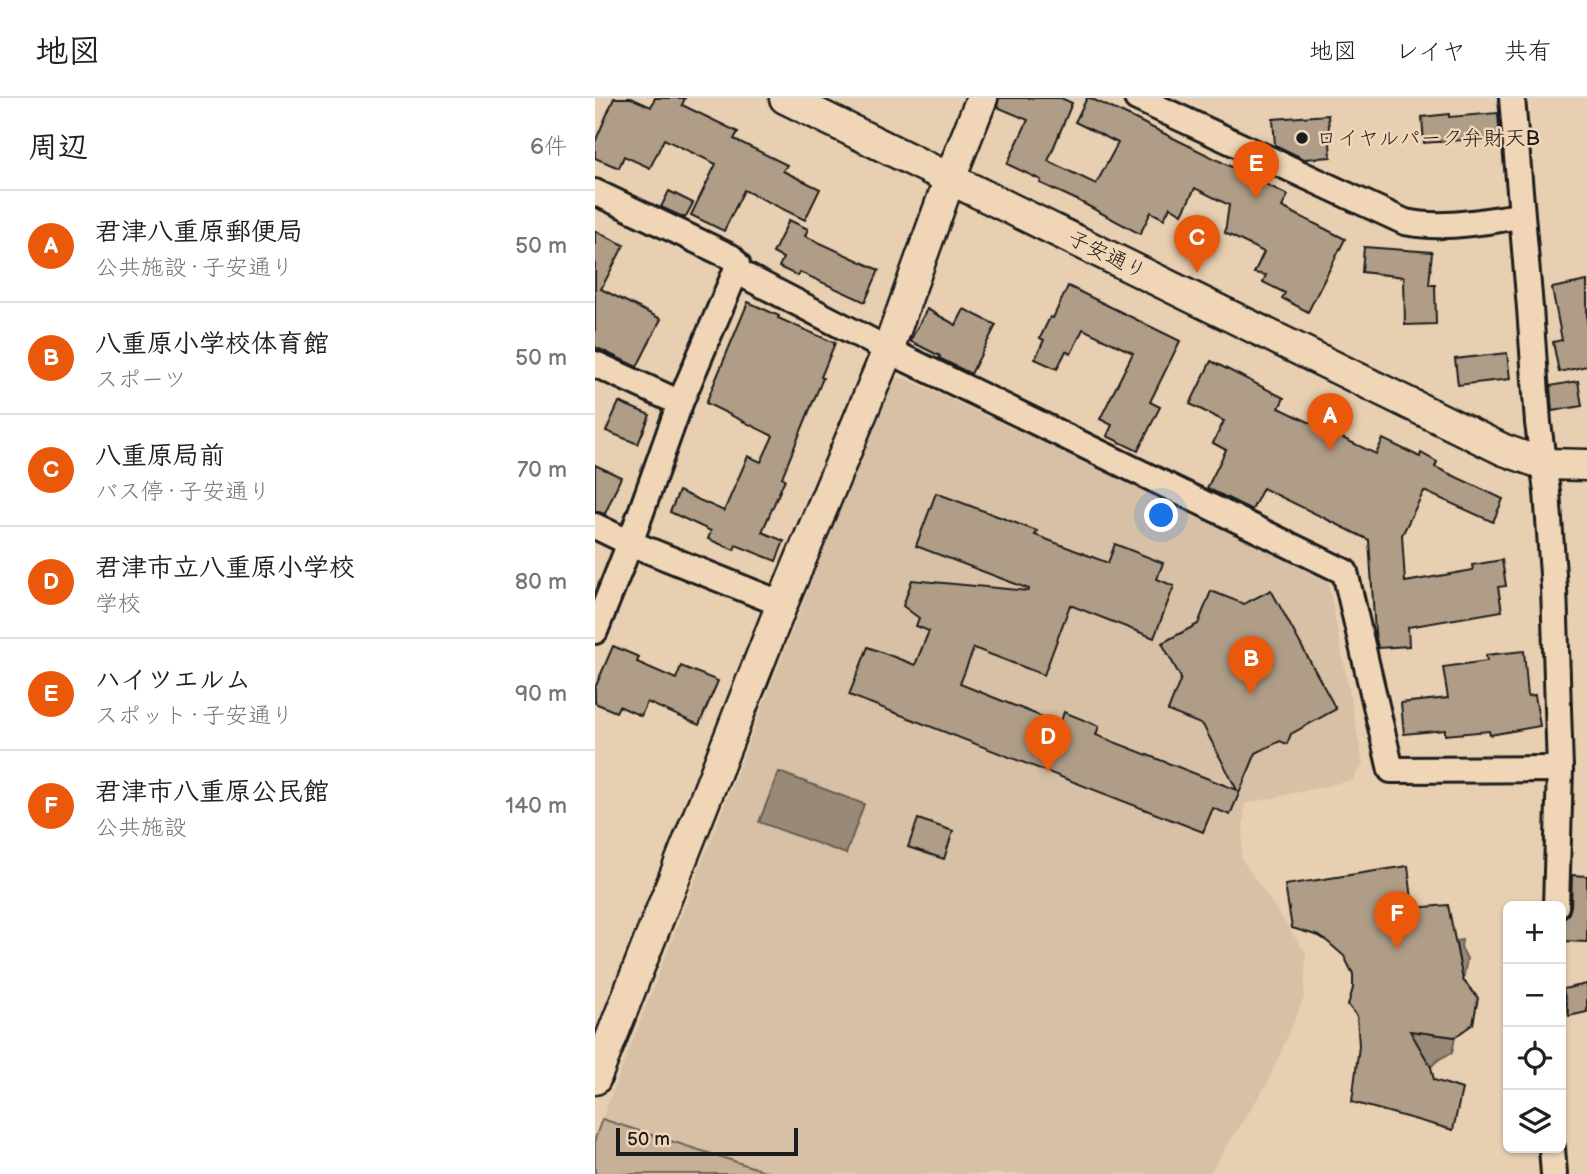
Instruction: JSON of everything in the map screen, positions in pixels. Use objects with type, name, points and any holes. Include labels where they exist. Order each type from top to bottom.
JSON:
[{"type":"street","name":"子安通り","points":[[785,98],[1504,450],[1544,464],[1587,465]]},
{"type":"street","points":[[595,1079],[782,604],[888,350],[982,98]]},
{"type":"street","points":[[1138,98],[1405,222],[1448,226],[1521,216]]},
{"type":"street","points":[[1512,98],[1554,588],[1560,769],[1556,901]]},
{"type":"street","points":[[595,192],[731,257],[737,264],[680,403],[595,631]]},
{"type":"street","points":[[736,271],[888,350],[1345,572],[1391,770],[1560,769]]},
{"type":"street","points":[[595,364],[680,403]]},
{"type":"street","points":[[595,526],[630,543],[782,604]]},
{"type":"street","points":[[1552,1153],[1554,1174]]},
{"type":"shaded area","points":[[891,377],[907,379],[1310,568],[1328,581],[1363,763],[1353,780],[1245,804],[1241,858],[1306,953],[1304,998],[1267,1084],[1209,1174],[774,1174],[602,1119]]},
{"type":"shaded area","points":[[779,772],[864,804],[846,854],[759,822]]},
{"type":"shaded area","points":[[1462,940],[1461,947],[1467,959],[1463,980],[1441,974],[1459,960],[1456,941]]},
{"type":"shaded area","points":[[1367,999],[1431,1034],[1455,1037],[1452,1053],[1431,1067],[1423,1054]]},
{"type":"shaded area","points":[[602,1119],[774,1174],[595,1174],[595,1139]]},
{"type":"building","points":[[614,98],[631,98],[651,107],[655,98],[685,98],[682,105],[738,132],[734,139],[787,165],[783,171],[820,189],[805,220],[744,190],[724,231],[691,215],[716,164],[664,139],[650,168],[624,156],[619,168],[595,158],[595,142]]},
{"type":"building","points":[[999,98],[1061,98],[1072,103],[1048,161],[1096,184],[1118,143],[1075,122],[1087,98],[1288,195],[1282,207],[1345,239],[1308,312],[1282,298],[1285,293],[1263,282],[1266,275],[1254,273],[1264,252],[1225,233],[1229,205],[1195,188],[1182,214],[1170,207],[1164,219],[1151,212],[1140,234],[1007,164],[1028,120],[997,107]]},
{"type":"building","points":[[1498,113],[1500,140],[1424,143],[1422,117]]},
{"type":"building","name":"ロイヤルパーク弁財天B","points":[[1328,115],[1331,157],[1304,159],[1275,145],[1273,119]]},
{"type":"building","points":[[669,191],[693,203],[685,218],[661,207]]},
{"type":"building","points":[[789,220],[808,229],[805,236],[879,270],[865,302],[800,272],[798,276],[779,267],[783,258],[773,253]]},
{"type":"building","points":[[595,231],[624,245],[601,289],[661,319],[637,367],[595,347]]},
{"type":"building","points":[[1364,247],[1432,252],[1429,285],[1435,285],[1436,324],[1405,325],[1404,277],[1362,272]]},
{"type":"building","points":[[1587,281],[1587,366],[1559,372],[1553,342],[1562,340],[1552,288]]},
{"type":"building","points":[[1068,286],[1180,341],[1150,402],[1160,407],[1138,451],[1107,436],[1112,425],[1100,419],[1133,353],[1083,329],[1071,354],[1066,351],[1057,369],[1035,359],[1044,340],[1040,338]]},
{"type":"building","points":[[748,302],[835,343],[782,477],[785,479],[762,532],[784,541],[776,561],[736,545],[734,550],[708,539],[711,531],[670,512],[679,491],[724,511],[748,456],[761,462],[773,436],[706,403]]},
{"type":"building","points":[[927,309],[956,325],[964,309],[996,325],[971,374],[910,341]]},
{"type":"building","points":[[1507,353],[1510,379],[1458,385],[1455,359]]},
{"type":"building","points":[[1211,361],[1284,398],[1279,408],[1376,454],[1383,439],[1420,457],[1421,453],[1437,462],[1435,467],[1503,499],[1493,522],[1424,491],[1402,535],[1405,582],[1473,570],[1472,565],[1502,560],[1506,586],[1498,587],[1502,611],[1408,627],[1409,646],[1378,648],[1369,540],[1263,488],[1252,510],[1207,488],[1226,450],[1213,443],[1224,421],[1190,404]]},
{"type":"building","points":[[1578,381],[1582,406],[1552,411],[1550,386]]},
{"type":"building","points":[[619,402],[650,415],[638,444],[606,431]]},
{"type":"building","points":[[595,465],[621,477],[605,514],[595,511]]},
{"type":"building","points":[[936,493],[1037,531],[1035,535],[1108,563],[1115,544],[1163,563],[1157,579],[1174,586],[1154,638],[1070,605],[1044,675],[974,648],[960,684],[1060,724],[1064,712],[1099,726],[1096,735],[1237,790],[1203,725],[1168,711],[1181,678],[1162,643],[1198,624],[1211,591],[1244,604],[1271,590],[1336,709],[1291,734],[1287,744],[1280,741],[1256,753],[1230,815],[1213,808],[1203,832],[849,695],[868,647],[915,665],[929,631],[916,626],[919,618],[903,606],[912,580],[1029,589],[916,546]]},
{"type":"building","points":[[613,646],[639,657],[637,662],[676,679],[681,666],[718,681],[699,725],[647,702],[641,716],[619,706],[616,712],[595,703],[595,688]]},
{"type":"building","points":[[1524,651],[1528,696],[1535,695],[1540,726],[1490,735],[1489,731],[1445,735],[1445,730],[1404,734],[1401,703],[1448,698],[1443,667],[1487,661],[1486,655]]},
{"type":"building","points":[[918,819],[953,831],[944,859],[908,847]]},
{"type":"building","points":[[1408,866],[1413,908],[1448,905],[1463,980],[1478,998],[1473,1024],[1455,1037],[1410,1031],[1431,1067],[1434,1080],[1462,1089],[1453,1130],[1352,1102],[1359,1046],[1357,1016],[1348,1005],[1353,988],[1353,974],[1344,956],[1328,942],[1319,936],[1292,928],[1285,885]]},
{"type":"building","points":[[1572,875],[1587,876],[1587,942],[1566,941],[1566,916],[1571,906]]},
{"type":"building","points":[[1587,984],[1587,1012],[1569,1016],[1566,988]]},
{"type":"place","name":"ロイヤルパーク弁財天B","points":[[1302,138]]},
{"type":"place","name":"ハイツエルム","points":[[1256,199]]},
{"type":"place","name":"八重原局前","points":[[1197,273]]},
{"type":"place","name":"君津八重原郵便局","points":[[1330,451]]},
{"type":"place","name":"八重原小学校体育館","points":[[1251,694]]},
{"type":"place","name":"君津市立八重原小学校","points":[[1048,772]]},
{"type":"place","name":"君津市八重原公民館","points":[[1397,949]]}]
